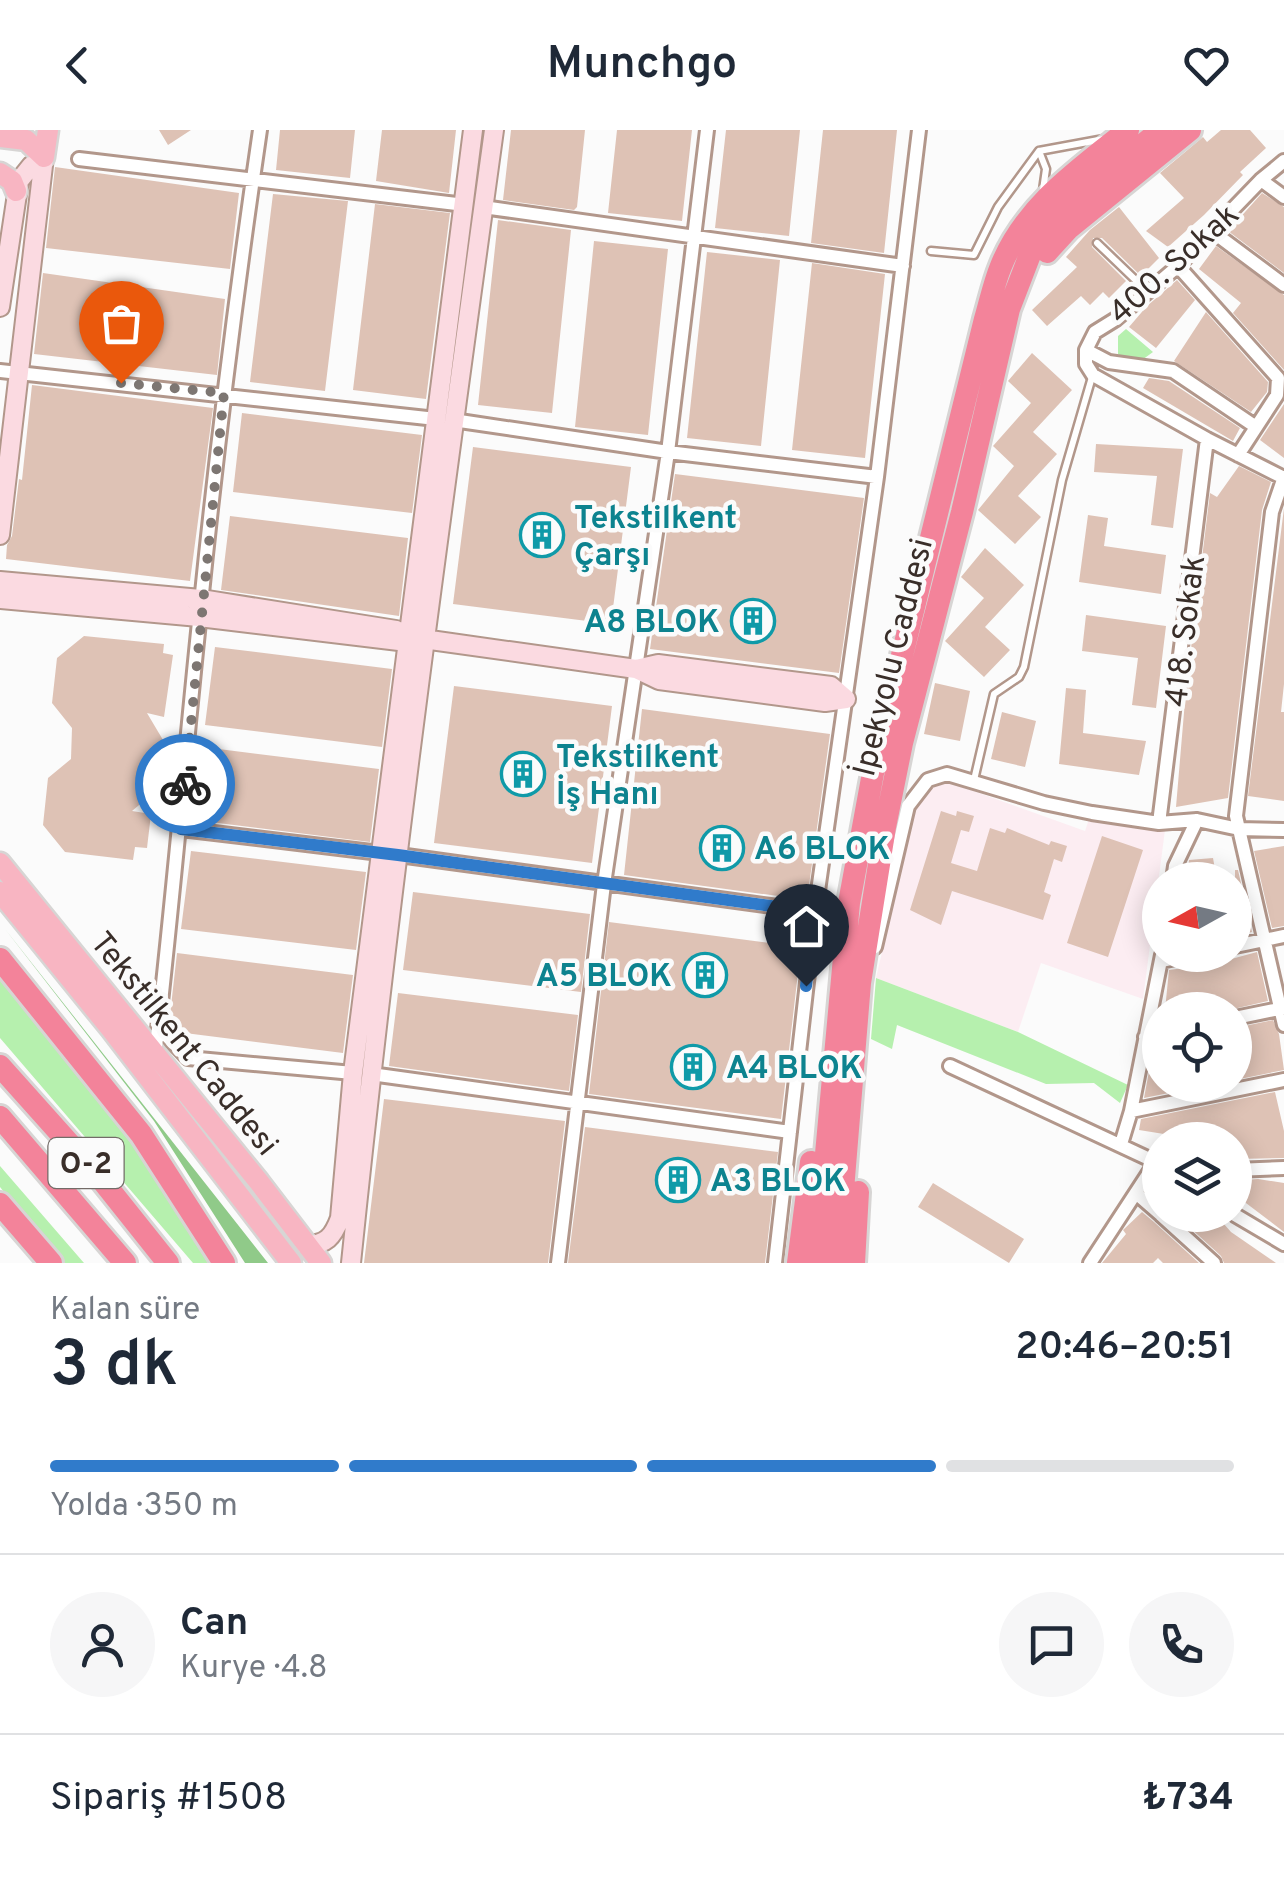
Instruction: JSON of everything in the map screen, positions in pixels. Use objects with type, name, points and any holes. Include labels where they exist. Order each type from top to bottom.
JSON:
[{"type":"highway","name":"İpekyolu Caddesi","points":[[836,1263],[867,927],[902,743],[1009,309],[1031,252],[1048,228],[1075,199],[1161,130]]},
{"type":"highway","points":[[1009,309],[1039,262],[1068,229],[1190,130]]},
{"type":"highway","name":"İpekyolu Caddesi","points":[[816,1263],[849,903],[873,773],[1001,266],[1038,206],[1124,133]]},
{"type":"highway","points":[[0,958],[141,1134],[224,1263]]},
{"type":"highway","points":[[798,1263],[820,1096],[836,1021]]},
{"type":"highway","points":[[854,1065],[859,1133],[854,1263]]},
{"type":"highway","name":"O-2","points":[[0,1066],[101,1179],[168,1263]]},
{"type":"highway","name":"O-2","points":[[0,1117],[125,1263]]},
{"type":"highway","points":[[0,1128],[30,1148]]},
{"type":"highway","points":[[0,1204],[48,1263]]},
{"type":"main road","points":[[43,165],[48,130]]},
{"type":"main road","points":[[9,137],[34,144],[43,165]]},
{"type":"main road","points":[[0,172],[12,181],[16,191]]},
{"type":"main road","name":"Tekstilkent Caddesi","points":[[0,863],[321,1263]]},
{"type":"main road","name":"Tekstilkent Caddesi","points":[[0,892],[290,1263]]},
{"type":"street","points":[[156,1055],[224,393],[260,130]]},
{"type":"street","points":[[473,130],[474,206]]},
{"type":"street","points":[[306,1245],[325,1242],[334,1234],[340,1218],[474,206],[494,130]]},
{"type":"street","points":[[558,1263],[604,884],[668,452],[707,130]]},
{"type":"street","points":[[775,1263],[815,912],[877,477],[919,130]]},
{"type":"street","points":[[79,159],[474,206],[904,266]]},
{"type":"street","name":"400. Sokak","points":[[1093,375],[1086,364],[1086,350],[1094,332],[1116,319],[1178,266],[1284,161]]},
{"type":"street","points":[[0,308],[16,191],[28,168],[43,165],[9,372],[0,535]]},
{"type":"street","points":[[1261,180],[1284,197]]},
{"type":"street","points":[[1213,232],[1284,285]]},
{"type":"street","points":[[1178,266],[1278,378],[1281,398],[1238,455]]},
{"type":"street","points":[[1086,350],[1109,362],[1173,371],[1256,427]]},
{"type":"street","points":[[9,372],[224,393],[877,477]]},
{"type":"street","points":[[1093,375],[1207,440],[1284,478],[1272,512],[1236,816],[1284,1025]]},
{"type":"street","name":"418. Sokak","points":[[1158,823],[1207,440]]},
{"type":"street","points":[[0,581],[396,630],[418,639],[636,669],[658,680],[825,702],[846,699]]},
{"type":"street","points":[[0,599],[200,608]]},
{"type":"street","points":[[860,983],[872,959],[885,914],[908,806],[918,790],[936,777],[947,774],[1044,802],[1158,823],[1197,820],[1239,829],[1284,830]]},
{"type":"street","points":[[1178,862],[1197,820]]},
{"type":"street","points":[[181,829],[815,912]]},
{"type":"street","points":[[1252,943],[1284,936]]},
{"type":"street","points":[[1252,1014],[1282,1008]]},
{"type":"street","points":[[158,1028],[188,1058],[362,1074],[790,1132]]},
{"type":"street","points":[[1122,1144],[1142,1054]]},
{"type":"street","points":[[950,1066],[1142,1155]]},
{"type":"street","points":[[351,1263],[362,1074]]},
{"type":"street","points":[[1132,1111],[1284,1080]]},
{"type":"street","points":[[1252,1169],[1284,1168]]},
{"type":"street","points":[[1090,1263],[1142,1187]]},
{"type":"street","points":[[1137,1194],[1142,1199]]},
{"type":"street","points":[[1252,1225],[1284,1244]]},
{"type":"street","points":[[1179,1232],[1214,1263]]},
{"type":"lane","points":[[931,250],[974,255],[998,207],[1039,150],[1124,133]]},
{"type":"lane","points":[[1038,206],[1046,169],[1039,150]]},
{"type":"lane","points":[[1097,243],[1148,291]]},
{"type":"lane","points":[[974,780],[994,694],[1019,677],[1024,667],[1062,480],[1093,375]]},
{"type":"shaded area","points":[[940,779],[1085,831],[1089,819],[1165,830],[1161,862],[1142,862],[1142,972],[1147,972],[1142,999],[1041,963],[1018,1032],[876,978],[918,796]]},
{"type":"green space","points":[[1126,329],[1153,352],[1142,360],[1124,362],[1118,354],[1118,336]]},
{"type":"green space","points":[[5,929],[268,1263],[245,1263],[154,1121]]},
{"type":"green space","points":[[0,976],[150,1164],[208,1263],[193,1263],[0,1038]]},
{"type":"green space","points":[[876,978],[1018,1032],[1128,1085],[1120,1103],[1094,1083],[1046,1084],[897,1025],[892,1049],[871,1039]]},
{"type":"green space","points":[[0,1166],[84,1263],[60,1263],[0,1187]]},
{"type":"building","points":[[159,130],[191,130],[168,145]]},
{"type":"building","points":[[280,130],[355,130],[350,178],[276,170]]},
{"type":"building","points":[[382,130],[456,130],[449,193],[376,181]]},
{"type":"building","points":[[511,130],[585,130],[574,210],[503,200]]},
{"type":"building","points":[[617,130],[692,130],[682,221],[608,213]]},
{"type":"building","points":[[726,130],[800,130],[789,236],[715,228]]},
{"type":"building","points":[[823,130],[897,130],[884,253],[811,243]]},
{"type":"building","points":[[1221,130],[1250,130],[1266,148],[1204,215],[1168,247],[1146,231],[1184,198],[1160,173],[1203,137],[1207,142]]},
{"type":"building","points":[[55,167],[239,193],[230,269],[46,248]]},
{"type":"building","points":[[1262,193],[1284,207],[1284,273],[1228,231]]},
{"type":"building","points":[[273,194],[348,201],[325,391],[250,382]]},
{"type":"building","points":[[375,204],[450,213],[426,399],[353,390]]},
{"type":"building","points":[[1119,207],[1159,258],[1141,276],[1102,238],[1093,238],[1092,247],[1126,281],[1109,298],[1103,292],[1090,305],[1081,296],[1047,326],[1032,310],[1077,267],[1066,257],[1090,230]]},
{"type":"building","points":[[498,220],[571,230],[552,413],[478,405]]},
{"type":"building","points":[[594,241],[668,249],[648,435],[575,427]]},
{"type":"building","points":[[1216,246],[1284,295],[1284,370],[1233,313],[1241,303],[1199,269]]},
{"type":"building","points":[[707,252],[780,260],[761,446],[687,438]]},
{"type":"building","points":[[812,263],[885,274],[865,458],[792,450]]},
{"type":"building","points":[[43,273],[225,299],[217,375],[34,354]]},
{"type":"building","points":[[1177,280],[1195,300],[1156,348],[1129,327]]},
{"type":"building","points":[[1206,312],[1268,382],[1267,392],[1251,412],[1174,361]]},
{"type":"building","points":[[1032,353],[1072,390],[1033,432],[1057,454],[1018,496],[1041,517],[1015,544],[978,510],[1014,466],[993,446],[1031,403],[1008,381]]},
{"type":"building","points":[[1149,378],[1169,381],[1240,428],[1233,441],[1143,388]]},
{"type":"building","points":[[32,385],[213,408],[190,581],[6,559],[19,479],[22,480]]},
{"type":"building","points":[[1284,404],[1284,458],[1260,440]]},
{"type":"building","points":[[242,413],[422,435],[412,513],[233,492]]},
{"type":"building","points":[[1096,444],[1183,449],[1173,528],[1151,525],[1157,476],[1094,472]]},
{"type":"building","name":"Tekstilkent Çarşı","points":[[473,447],[631,467],[611,624],[453,604]]},
{"type":"building","points":[[1239,466],[1271,482],[1262,510],[1228,798],[1176,807],[1210,493],[1217,497]]},
{"type":"building","points":[[675,474],[864,498],[839,673],[650,649]]},
{"type":"building","points":[[1284,508],[1281,712],[1284,801],[1248,796]]},
{"type":"building","points":[[1088,515],[1108,518],[1104,546],[1166,555],[1161,594],[1079,582]]},
{"type":"building","points":[[230,516],[408,538],[399,616],[221,590]]},
{"type":"building","points":[[985,548],[1024,585],[985,627],[1010,650],[984,677],[945,641],[984,598],[961,577]]},
{"type":"building","points":[[1086,615],[1166,626],[1156,708],[1132,705],[1138,658],[1082,651]]},
{"type":"building","points":[[84,636],[164,644],[163,653],[173,655],[164,717],[147,713],[163,740],[158,789],[132,811],[151,814],[147,848],[135,847],[133,860],[65,852],[43,825],[48,778],[71,759],[72,728],[52,703],[57,658]]},
{"type":"building","points":[[215,647],[392,669],[382,747],[205,725]]},
{"type":"building","points":[[935,683],[970,691],[960,741],[924,734]]},
{"type":"building","name":"Tekstilkent İş Hanı","points":[[454,686],[612,706],[592,863],[434,843]]},
{"type":"building","points":[[1066,688],[1086,690],[1083,733],[1146,741],[1139,775],[1059,764]]},
{"type":"building","points":[[642,709],[830,734],[807,900],[624,875]]},
{"type":"building","points":[[1002,712],[1036,721],[1025,767],[991,759]]},
{"type":"building","points":[[203,747],[379,769],[370,842],[194,820]]},
{"type":"building","points":[[941,811],[974,816],[969,832],[961,830],[951,863],[977,871],[990,828],[1005,833],[1007,828],[1049,845],[1051,841],[1067,846],[1062,862],[1054,859],[1044,892],[1051,895],[1043,920],[952,891],[941,925],[910,910]]},
{"type":"building","points":[[1102,836],[1143,850],[1108,957],[1067,943]]},
{"type":"building","points":[[1284,846],[1284,926],[1272,928],[1254,851]]},
{"type":"building","points":[[191,851],[366,872],[356,950],[181,929]]},
{"type":"building","points":[[1213,858],[1214,862],[1189,862]]},
{"type":"building","points":[[413,892],[590,914],[581,992],[403,970]]},
{"type":"building","points":[[609,922],[801,947],[781,1119],[589,1094]]},
{"type":"building","points":[[1257,952],[1268,1001],[1252,1005],[1252,992],[1167,992],[1169,972],[1252,972],[1252,953]]},
{"type":"building","points":[[177,953],[353,975],[343,1053],[177,1032],[169,1024]]},
{"type":"building","points":[[398,993],[578,1015],[569,1091],[389,1066]]},
{"type":"building","points":[[1273,1020],[1284,1070],[1252,1077],[1252,1024]]},
{"type":"building","points":[[1275,1092],[1284,1131],[1284,1158],[1252,1159],[1252,1122],[1142,1122],[1139,1130],[1141,1119],[1225,1102],[1252,1102],[1252,1097]]},
{"type":"building","points":[[384,1099],[565,1121],[548,1263],[364,1263]]},
{"type":"building","name":"A3 BLOK","points":[[585,1127],[778,1152],[765,1263],[568,1263]]},
{"type":"building","points":[[1252,1179],[1284,1183],[1284,1232],[1252,1208]]},
{"type":"building","points":[[933,1183],[1024,1239],[1009,1263],[918,1207]]},
{"type":"building","points":[[1142,1212],[1142,1232],[1164,1232],[1199,1263],[1163,1263],[1158,1258],[1153,1263],[1102,1263],[1126,1234],[1123,1230]]},
{"type":"building","points":[[1195,1232],[1231,1232],[1276,1263],[1224,1263]]},
{"type":"way so far","points":[[121,383],[224,393],[185,784]]},
{"type":"place","name":"Tekstilkent Çarşı","points":[[542,535]]},
{"type":"place","name":"A8 BLOK","points":[[753,621]]},
{"type":"place","name":"Tekstilkent İş Hanı","points":[[523,774]]},
{"type":"place","name":"A6 BLOK","points":[[722,848]]},
{"type":"place","name":"A5 BLOK","points":[[705,975]]},
{"type":"place","name":"A4 BLOK","points":[[693,1067]]},
{"type":"place","name":"A3 BLOK","points":[[678,1180]]},
{"type":"route","points":[[185,784],[181,829],[815,912],[806,986]]}]
